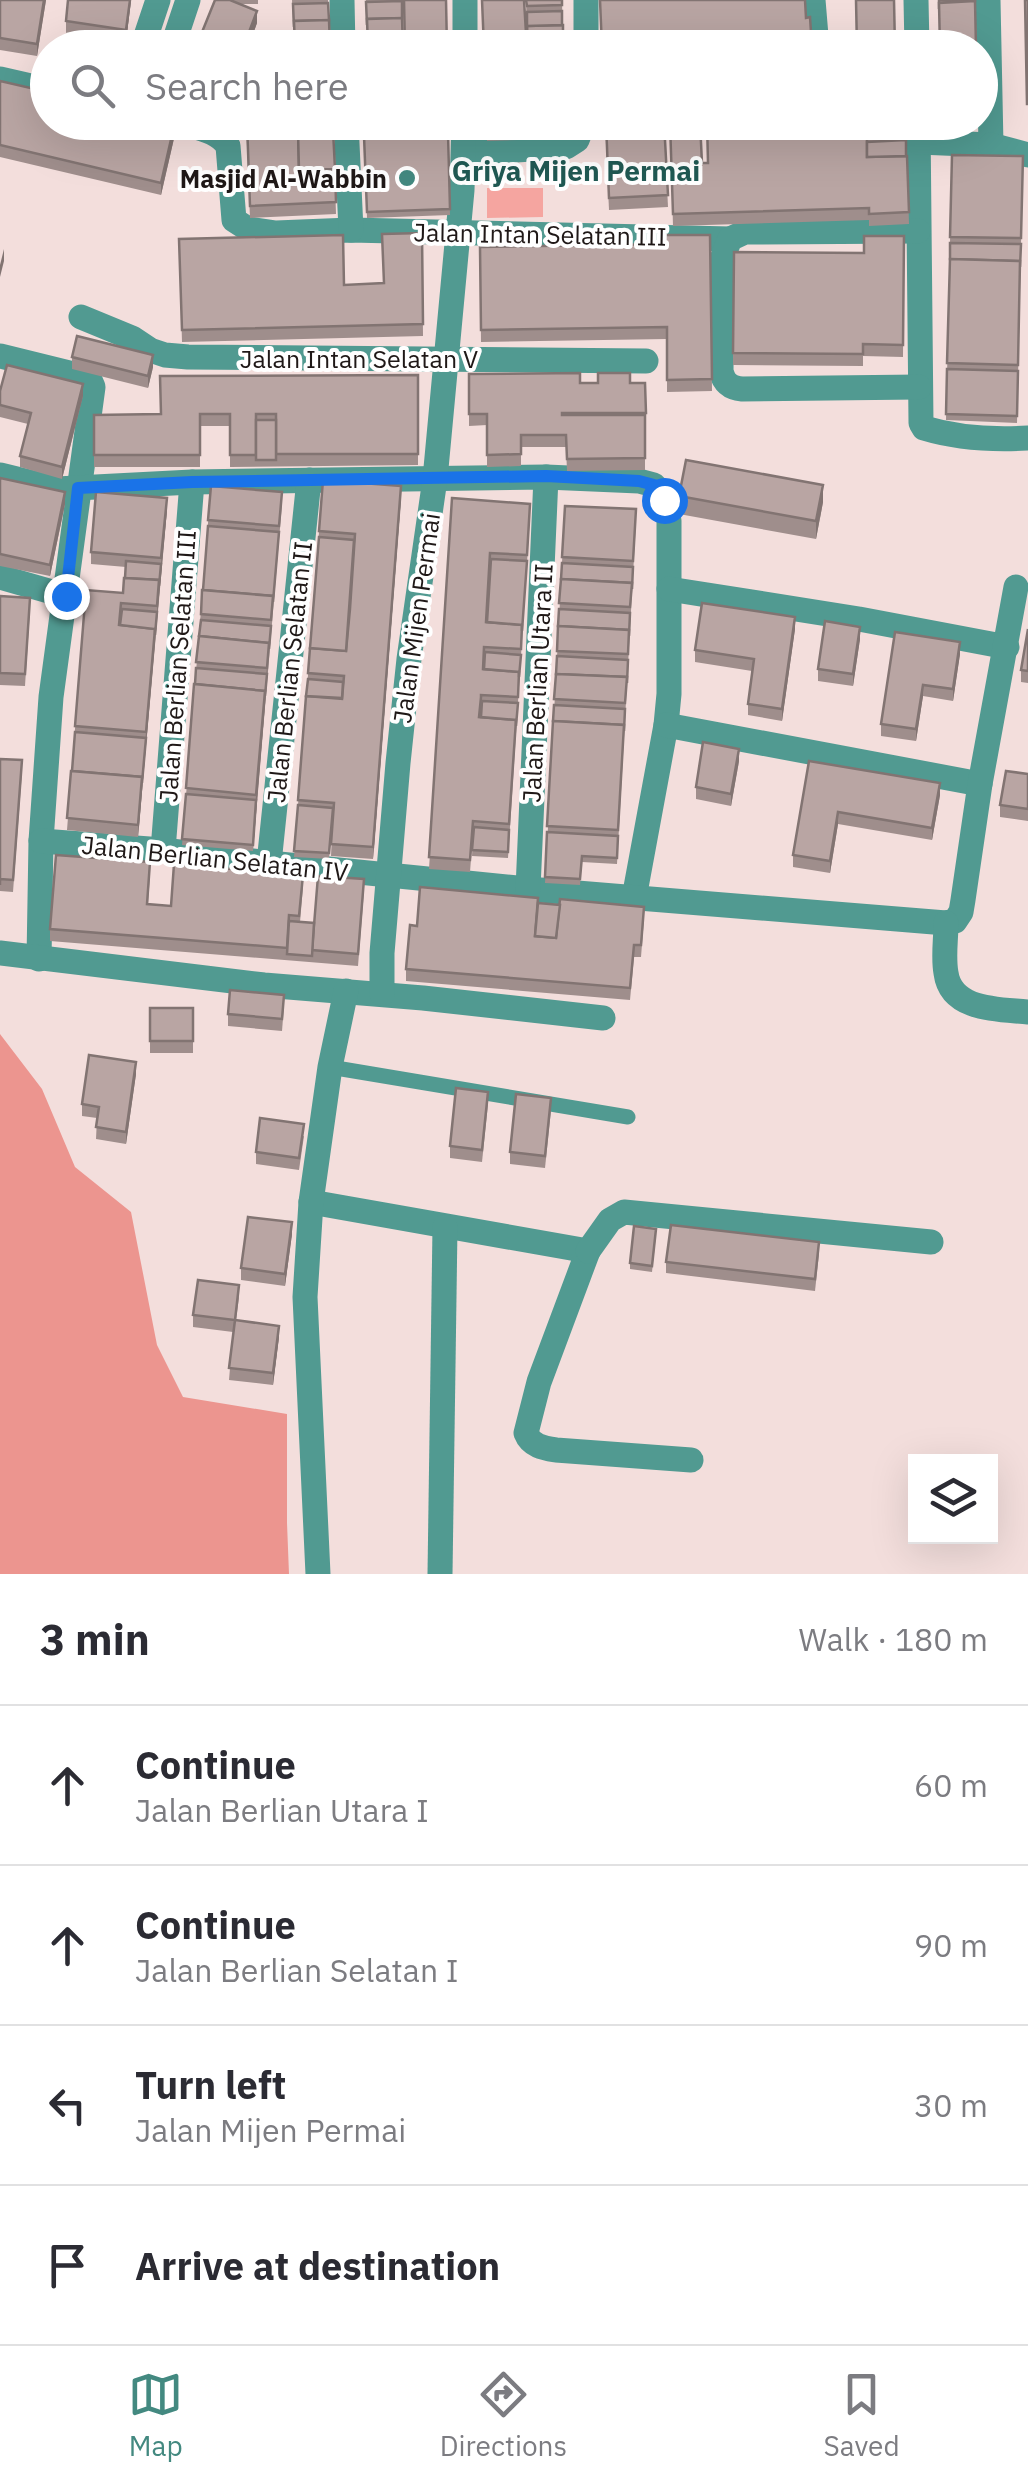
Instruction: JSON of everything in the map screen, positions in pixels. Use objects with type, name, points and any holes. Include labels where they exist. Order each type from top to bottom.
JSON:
[{"type":"street","points":[[148,30],[158,0]]},
{"type":"street","points":[[178,30],[188,0]]},
{"type":"street","points":[[342,0],[343,30]]},
{"type":"street","points":[[464,30],[465,0]]},
{"type":"street","points":[[586,0],[586,30]]},
{"type":"street","points":[[813,0],[816,30]]},
{"type":"street","points":[[916,0],[917,30]]},
{"type":"street","points":[[988,0],[989,30]]},
{"type":"street","points":[[0,80],[30,86]]},
{"type":"street","name":"Jalan Intan Selatan III","points":[[223,140],[228,146],[234,220],[248,229],[276,233],[510,232],[730,239],[745,232],[918,230]]},
{"type":"street","points":[[347,140],[351,230]]},
{"type":"street","name":"Jalan Mijen Permai","points":[[382,994],[388,875],[409,659],[435,478],[464,140]]},
{"type":"street","points":[[464,153],[566,147],[577,140]]},
{"type":"street","points":[[919,140],[920,418],[924,428],[940,432],[981,438],[1028,438]]},
{"type":"street","points":[[963,140],[1028,155]]},
{"type":"street","points":[[991,140],[991,145]]},
{"type":"street","points":[[730,239],[722,259],[721,371],[730,387],[919,388]]},
{"type":"street","name":"Jalan Intan Selatan V","points":[[81,317],[165,356],[188,358],[646,361]]},
{"type":"street","points":[[0,356],[78,374],[90,380],[93,393],[51,697],[41,840],[39,958]]},
{"type":"street","points":[[0,475],[57,489],[192,482],[546,476],[654,485],[664,500],[669,521],[669,694],[634,898]]},
{"type":"street","name":"Jalan Berlian Utara II","points":[[528,889],[546,476]]},
{"type":"street","name":"Jalan Berlian Selatan II","points":[[269,864],[309,480]]},
{"type":"street","name":"Jalan Berlian Selatan III","points":[[163,850],[192,482]]},
{"type":"street","points":[[0,577],[66,596]]},
{"type":"street","points":[[1016,587],[961,912],[955,921],[946,923],[946,973],[955,994],[971,1004],[1028,1012]]},
{"type":"street","points":[[669,589],[1007,647]]},
{"type":"street","points":[[666,725],[980,784]]},
{"type":"street","name":"Jalan Berlian Selatan IV","points":[[41,840],[528,889],[946,923]]},
{"type":"street","points":[[0,952],[264,985],[603,1018]]},
{"type":"street","points":[[318,1574],[305,1296],[311,1202],[330,1067],[346,991]]},
{"type":"street","points":[[311,1202],[588,1252]]},
{"type":"street","points":[[691,1460],[556,1450],[541,1447],[526,1433],[539,1382],[588,1252],[610,1220],[624,1212],[931,1242]]},
{"type":"street","points":[[440,1574],[445,1226]]},
{"type":"lane","points":[[330,1067],[628,1117]]},
{"type":"shaded area","points":[[487,188],[543,188],[543,217],[487,218]]},
{"type":"shaded area","points":[[0,1034],[42,1089],[75,1167],[131,1212],[157,1345],[183,1397],[287,1414],[289,1574],[0,1574]]},
{"type":"building","points":[[0,0],[44,0],[39,30],[30,30],[30,43],[0,38]]},
{"type":"building","points":[[68,0],[130,0],[126,30],[66,21]]},
{"type":"building","points":[[215,0],[230,0],[257,11],[250,30],[203,30]]},
{"type":"building","points":[[404,0],[446,0],[447,30],[405,30]]},
{"type":"building","points":[[482,0],[524,0],[526,30],[483,30]]},
{"type":"building","points":[[526,0],[562,0],[562,5],[527,6]]},
{"type":"building","points":[[600,0],[805,0],[811,30],[601,30]]},
{"type":"building","points":[[856,0],[894,0],[895,30],[857,30]]},
{"type":"building","points":[[975,0],[975,1],[939,3]]},
{"type":"building","points":[[1028,0],[1028,104],[1027,104]]},
{"type":"building","points":[[402,1],[402,18],[367,19],[367,25],[366,2]]},
{"type":"building","points":[[975,1],[976,30],[940,30],[939,3]]},
{"type":"building","points":[[328,3],[329,20],[294,21],[294,27],[293,4]]},
{"type":"building","points":[[562,11],[562,25],[527,26],[527,12]]},
{"type":"building","points":[[402,18],[402,30],[367,30],[367,19]]},
{"type":"building","points":[[329,20],[329,30],[294,30],[294,21]]},
{"type":"building","points":[[563,25],[563,30],[527,30],[527,26]]},
{"type":"building","points":[[0,81],[30,88],[30,140],[171,140],[161,183],[0,145]]},
{"type":"building","points":[[248,140],[298,140],[299,170],[335,169],[336,202],[250,206]]},
{"type":"building","points":[[298,140],[334,140],[335,169],[299,170]]},
{"type":"building","name":"Masjid Al-Wabbin","points":[[364,140],[448,140],[450,209],[367,212]]},
{"type":"building","points":[[607,140],[665,140],[668,195],[609,198]]},
{"type":"building","points":[[671,140],[701,140],[702,163],[708,163],[707,140],[867,140],[867,157],[907,156],[909,212],[869,214],[869,208],[673,214]]},
{"type":"building","points":[[906,140],[906,156],[867,157],[867,142]]},
{"type":"building","points":[[952,155],[1023,156],[1021,238],[950,237]]},
{"type":"building","points":[[422,233],[423,324],[182,330],[179,239],[343,235],[344,285],[384,283],[382,234]]},
{"type":"building","points":[[665,235],[710,235],[712,379],[667,380],[667,327],[481,330],[480,247],[665,244]]},
{"type":"building","points":[[864,236],[904,236],[903,345],[863,344],[863,354],[733,353],[734,252],[864,253]]},
{"type":"building","points":[[950,243],[1021,244],[1020,267],[1020,261],[950,259]]},
{"type":"building","points":[[950,259],[1020,261],[1018,365],[947,363]]},
{"type":"building","points":[[77,336],[153,355],[148,376],[72,357]]},
{"type":"building","points":[[7,365],[83,384],[62,467],[20,456],[31,413],[0,405]]},
{"type":"building","points":[[947,369],[1018,371],[1017,416],[946,414]]},
{"type":"building","points":[[580,373],[580,383],[598,383],[598,373],[630,373],[630,383],[645,383],[646,413],[562,415],[645,415],[645,458],[567,459],[566,435],[521,435],[521,454],[487,455],[487,414],[469,414],[469,374]]},
{"type":"building","points":[[418,375],[418,454],[276,454],[276,414],[256,414],[256,455],[230,455],[230,414],[200,414],[200,455],[94,455],[94,415],[161,414],[160,376]]},
{"type":"building","points":[[256,420],[276,420],[276,460],[256,460]]},
{"type":"building","points":[[686,460],[823,485],[816,521],[679,496]]},
{"type":"building","points":[[0,478],[65,492],[50,565],[0,554]]},
{"type":"building","points":[[323,480],[401,486],[373,847],[331,844],[334,803],[298,800],[306,696],[342,699],[344,676],[308,673],[310,648],[346,651],[350,609],[355,534],[319,531]]},
{"type":"building","points":[[211,486],[282,492],[279,526],[208,520]]},
{"type":"building","points":[[96,492],[167,498],[161,558],[91,552]]},
{"type":"building","points":[[452,498],[530,504],[527,555],[490,553],[486,622],[522,625],[521,649],[484,647],[483,669],[519,672],[518,697],[481,695],[479,717],[516,720],[509,824],[473,821],[470,860],[429,857]]},
{"type":"building","points":[[565,506],[636,509],[633,561],[562,557]]},
{"type":"building","points":[[208,526],[279,532],[273,602],[273,596],[203,590]]},
{"type":"building","points":[[319,537],[354,540],[346,651],[310,648]]},
{"type":"building","points":[[491,559],[527,561],[522,631],[522,625],[487,622]]},
{"type":"building","points":[[126,561],[161,564],[159,586],[159,580],[125,578]]},
{"type":"building","points":[[562,563],[633,567],[632,589],[632,583],[561,579]]},
{"type":"building","points":[[124,578],[159,580],[157,606],[121,603],[119,625],[155,629],[146,732],[75,726],[86,590],[123,593]]},
{"type":"building","points":[[561,579],[632,583],[630,607],[559,603]]},
{"type":"building","points":[[202,590],[273,596],[271,620],[201,614]]},
{"type":"building","points":[[0,596],[30,598],[25,674],[0,673]]},
{"type":"building","points":[[702,603],[795,617],[782,709],[748,704],[754,659],[695,650]]},
{"type":"building","points":[[122,609],[157,612],[155,635],[155,629],[120,625]]},
{"type":"building","points":[[559,609],[630,613],[629,636],[629,630],[558,626]]},
{"type":"building","points":[[201,620],[271,626],[269,649],[269,643],[199,636]]},
{"type":"building","points":[[825,621],[860,627],[853,674],[818,669]]},
{"type":"building","points":[[558,626],[629,630],[628,654],[557,651]]},
{"type":"building","points":[[1028,629],[1028,671],[1021,670]]},
{"type":"building","points":[[895,632],[960,642],[953,689],[923,685],[916,729],[881,724]]},
{"type":"building","points":[[199,636],[269,643],[267,668],[196,662]]},
{"type":"building","points":[[485,652],[521,655],[519,677],[519,672],[484,669]]},
{"type":"building","points":[[557,656],[628,660],[627,683],[627,677],[556,674]]},
{"type":"building","points":[[196,668],[267,674],[265,696],[265,691],[195,684]]},
{"type":"building","points":[[556,674],[627,677],[625,703],[554,699]]},
{"type":"building","points":[[308,679],[343,682],[342,698],[306,696]]},
{"type":"building","points":[[194,684],[265,691],[256,795],[186,788]]},
{"type":"building","points":[[482,701],[518,703],[516,726],[516,720],[481,717]]},
{"type":"building","points":[[554,705],[625,709],[624,731],[624,725],[553,721]]},
{"type":"building","points":[[553,721],[624,725],[618,830],[547,826]]},
{"type":"building","points":[[75,732],[146,738],[142,783],[142,777],[72,771]]},
{"type":"building","points":[[703,742],[739,749],[731,794],[696,787]]},
{"type":"building","points":[[0,759],[22,760],[13,880],[0,879]]},
{"type":"building","points":[[809,761],[940,783],[932,828],[838,812],[830,861],[793,855]]},
{"type":"building","points":[[71,771],[142,777],[138,825],[67,818]]},
{"type":"building","points":[[1006,771],[1028,774],[1028,809],[1000,805]]},
{"type":"building","points":[[186,794],[256,800],[253,845],[182,839]]},
{"type":"building","points":[[298,805],[333,808],[329,853],[294,851]]},
{"type":"building","points":[[474,827],[509,830],[508,852],[472,850]]},
{"type":"building","points":[[547,832],[618,836],[617,858],[582,856],[580,879],[545,877]]},
{"type":"building","points":[[56,855],[150,862],[147,904],[171,906],[174,864],[303,875],[299,916],[289,915],[287,948],[50,929]]},
{"type":"building","points":[[318,876],[364,879],[358,954],[312,950]]},
{"type":"building","points":[[420,887],[538,898],[535,936],[556,938],[560,899],[644,907],[641,945],[634,945],[630,988],[406,969],[410,925],[417,926]]},
{"type":"building","points":[[538,903],[560,905],[556,938],[535,936]]},
{"type":"building","points":[[289,921],[314,923],[312,956],[287,954]]},
{"type":"building","points":[[230,990],[284,995],[282,1019],[228,1014]]},
{"type":"building","points":[[150,1008],[193,1008],[193,1041],[150,1041]]},
{"type":"building","points":[[89,1055],[136,1062],[126,1132],[96,1127],[99,1107],[82,1104]]},
{"type":"building","points":[[456,1088],[488,1092],[482,1150],[450,1146]]},
{"type":"building","points":[[516,1094],[551,1098],[545,1156],[510,1152]]},
{"type":"building","points":[[260,1118],[304,1124],[299,1158],[256,1152]]},
{"type":"building","points":[[248,1217],[292,1222],[285,1274],[241,1268]]},
{"type":"building","points":[[671,1225],[819,1242],[815,1279],[666,1262]]},
{"type":"building","points":[[634,1226],[656,1229],[652,1266],[630,1263]]},
{"type":"building","points":[[198,1280],[239,1285],[235,1320],[193,1315]]},
{"type":"building","points":[[235,1320],[279,1326],[273,1373],[229,1368]]},
{"type":"place","name":"Masjid Al-Wabbin","points":[[407,178]]},
{"type":"district","name":"Griya Mijen Permai","points":[[576,170]]},
{"type":"route","points":[[66,596],[78,488],[192,482],[546,476],[639,481],[654,485],[664,500]]}]
